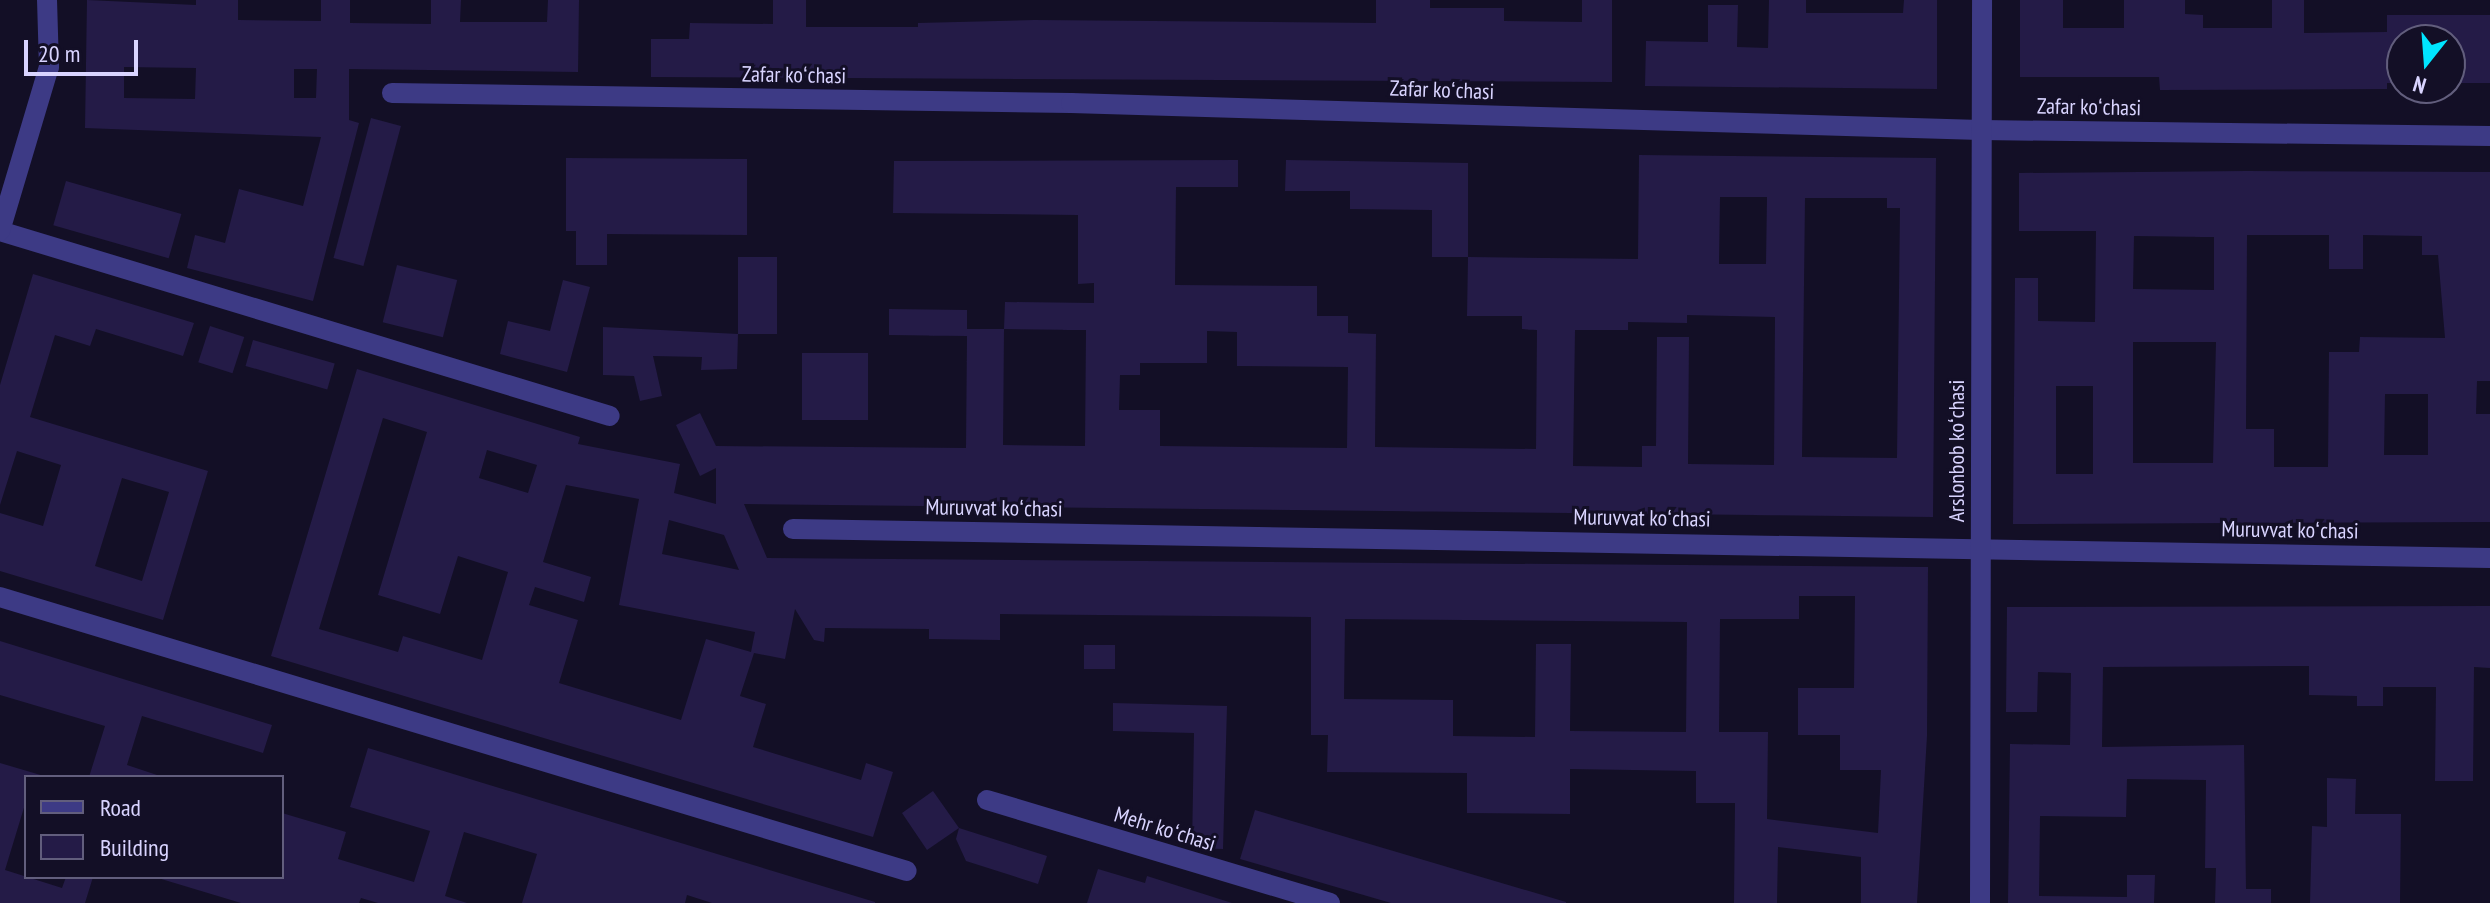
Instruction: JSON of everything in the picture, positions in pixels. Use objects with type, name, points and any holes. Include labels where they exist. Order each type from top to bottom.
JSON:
[{"type":"street","points":[[47,0],[49,67],[0,231],[610,416]]},
{"type":"street","name":"Arslonbob koʻchasi","points":[[1980,903],[1982,0]]},
{"type":"street","name":"Zafar koʻchasi","points":[[392,93],[1071,103],[1981,130],[2490,136]]},
{"type":"street","name":"Muruvvat koʻchasi","points":[[793,529],[2490,558]]},
{"type":"street","points":[[0,597],[907,871]]},
{"type":"street","name":"Mehr koʻchasi","points":[[987,800],[1330,903]]},
{"type":"building","points":[[87,0],[196,5],[196,0],[238,0],[238,20],[321,21],[321,0],[350,0],[350,23],[431,24],[431,0],[461,0],[460,22],[547,22],[548,0],[579,0],[578,72],[349,69],[349,120],[359,123],[313,301],[187,268],[195,235],[225,243],[239,189],[303,206],[321,137],[85,128]],"holes":[[[124,67],[196,68],[195,99],[124,98]],[[294,69],[317,69],[316,98],[294,98]]]},
{"type":"building","points":[[773,0],[806,0],[806,27],[918,27],[918,23],[1034,20],[1376,23],[1376,0],[1430,0],[1430,8],[1504,8],[1504,21],[1582,22],[1582,0],[1612,0],[1612,82],[651,77],[651,39],[689,39],[690,23],[773,24]]},
{"type":"building","points":[[1769,0],[1806,0],[1806,13],[1903,13],[1904,0],[1937,0],[1937,89],[1645,86],[1646,41],[1708,42],[1708,5],[1738,5],[1737,47],[1768,48]]},
{"type":"building","points":[[2020,0],[2063,0],[2063,28],[2124,28],[2124,0],[2185,0],[2185,14],[2203,15],[2203,28],[2272,28],[2272,0],[2304,0],[2304,33],[2386,32],[2386,89],[2160,90],[2159,77],[2020,77]]},
{"type":"building","points":[[2387,15],[2490,15],[2490,83],[2466,83],[2466,24],[2387,24]]},
{"type":"building","points":[[371,118],[401,126],[363,266],[333,258]]},
{"type":"building","points":[[1639,155],[1936,158],[1933,517],[744,504],[767,558],[1928,567],[1927,736],[1917,903],[1861,903],[1861,857],[1778,847],[1777,903],[1734,903],[1735,803],[1696,803],[1696,771],[1570,769],[1570,814],[1467,813],[1467,773],[1327,772],[1328,735],[1311,735],[1311,617],[1000,614],[1000,640],[929,639],[929,629],[825,628],[824,642],[814,640],[795,609],[785,659],[754,653],[740,696],[766,704],[753,747],[861,780],[866,763],[893,772],[873,837],[271,656],[357,369],[580,437],[578,444],[680,464],[674,493],[716,504],[716,468],[700,476],[676,425],[700,413],[716,446],[966,448],[967,336],[889,335],[889,309],[967,310],[967,329],[1004,329],[1005,302],[1094,303],[1094,283],[1078,284],[1078,215],[893,213],[894,161],[1238,160],[1238,187],[1176,187],[1175,285],[1317,286],[1317,316],[1348,316],[1348,333],[1376,334],[1375,447],[1536,449],[1537,330],[1522,329],[1522,316],[1467,316],[1468,257],[1638,259]],"holes":[[[1720,197],[1767,197],[1766,264],[1719,264]],[[1805,198],[1887,198],[1887,208],[1900,208],[1897,458],[1802,457]],[[1687,315],[1775,317],[1774,465],[1688,464],[1689,337],[1657,337],[1656,446],[1642,446],[1642,467],[1573,466],[1575,330],[1628,330],[1628,322],[1687,323]],[[1004,329],[1086,330],[1085,446],[1003,445]],[[1207,331],[1237,332],[1237,366],[1348,367],[1347,448],[1160,446],[1160,410],[1119,410],[1120,375],[1140,375],[1140,363],[1207,363]],[[383,418],[427,432],[378,595],[440,614],[458,556],[508,572],[482,660],[403,636],[398,652],[319,629]],[[487,450],[537,465],[528,493],[479,478]],[[566,485],[639,499],[619,605],[755,632],[751,652],[706,639],[681,720],[559,683],[578,620],[529,605],[535,587],[584,602],[591,577],[543,562]],[[669,520],[724,535],[739,570],[662,554]],[[1799,596],[1855,596],[1854,688],[1798,688],[1798,735],[1840,735],[1840,770],[1881,770],[1878,833],[1767,819],[1768,732],[1719,732],[1720,619],[1799,619]],[[1345,619],[1687,622],[1686,732],[1570,731],[1571,644],[1536,644],[1535,737],[1453,736],[1453,700],[1344,699]]]},
{"type":"building","points":[[566,158],[747,159],[747,235],[607,234],[607,265],[576,265],[576,231],[566,231]]},
{"type":"building","points":[[1286,160],[1468,163],[1468,257],[1432,257],[1432,210],[1350,209],[1350,191],[1285,191]]},
{"type":"building","points":[[2490,172],[2490,381],[2477,381],[2476,414],[2490,414],[2490,522],[2013,524],[2015,278],[2038,278],[2038,321],[2095,322],[2096,231],[2019,231],[2019,173]],"holes":[[[2247,235],[2329,235],[2329,269],[2363,269],[2363,235],[2422,236],[2422,255],[2438,255],[2445,338],[2360,337],[2359,352],[2329,352],[2328,467],[2274,467],[2274,429],[2246,429]],[[2134,236],[2214,237],[2214,290],[2133,289]],[[2133,342],[2216,342],[2213,463],[2133,463]],[[2056,386],[2093,386],[2093,474],[2056,474]],[[2385,394],[2428,394],[2428,455],[2384,455]]]},
{"type":"building","points":[[66,181],[181,214],[169,258],[53,225]]},
{"type":"building","points":[[738,257],[777,257],[777,334],[738,334]]},
{"type":"building","points":[[397,265],[457,280],[443,337],[383,322]]},
{"type":"building","points":[[33,274],[194,323],[183,356],[96,329],[90,346],[55,335],[30,417],[208,471],[163,620],[0,571],[0,513],[43,526],[61,465],[17,451],[0,505],[0,385]],"holes":[[[122,478],[169,492],[142,581],[95,566]]]},
{"type":"building","points":[[563,280],[590,287],[567,372],[500,354],[508,321],[550,331]]},
{"type":"building","points":[[210,326],[244,337],[232,373],[198,362]]},
{"type":"building","points":[[603,327],[738,334],[737,369],[701,370],[702,357],[653,356],[662,396],[640,401],[634,376],[603,375]]},
{"type":"building","points":[[253,340],[335,363],[327,389],[246,366]]},
{"type":"building","points":[[802,353],[868,353],[868,420],[802,420]]},
{"type":"building","points":[[2490,606],[2490,668],[2474,667],[2473,781],[2435,781],[2436,687],[2383,687],[2383,706],[2357,706],[2357,696],[2309,695],[2309,666],[2103,667],[2102,747],[2244,745],[2246,889],[2271,889],[2271,903],[2215,903],[2216,868],[2205,868],[2206,780],[2127,779],[2126,817],[2040,816],[2039,896],[2127,897],[2127,875],[2155,875],[2154,903],[2008,903],[2010,744],[2070,745],[2071,673],[2038,672],[2037,712],[2006,712],[2007,607]]},
{"type":"building","points":[[0,641],[272,725],[263,753],[142,716],[127,765],[157,775],[90,775],[105,726],[0,695]]},
{"type":"building","points":[[1084,645],[1115,645],[1115,669],[1084,669]]},
{"type":"building","points":[[1113,703],[1227,706],[1223,849],[1192,848],[1194,733],[1113,731]]},
{"type":"building","points":[[368,748],[875,903],[712,903],[687,895],[685,903],[522,903],[537,854],[464,832],[445,896],[467,903],[378,903],[361,898],[359,903],[241,903],[161,879],[284,879],[284,814],[346,832],[338,859],[414,882],[430,831],[350,807]]},
{"type":"building","points":[[0,763],[41,775],[24,775],[24,808],[5,870],[24,876],[24,879],[62,888],[65,879],[92,879],[85,903],[0,903]]},
{"type":"building","points":[[2327,778],[2356,779],[2355,814],[2401,814],[2400,903],[2310,903],[2312,826],[2327,827]]},
{"type":"building","points":[[933,791],[959,828],[927,850],[902,813]]},
{"type":"building","points":[[1255,810],[1566,903],[1391,903],[1240,859]]},
{"type":"building","points":[[959,828],[1047,856],[1038,884],[966,861],[956,839]]},
{"type":"building","points":[[1098,869],[1145,883],[1147,876],[1232,903],[1087,903]]}]
